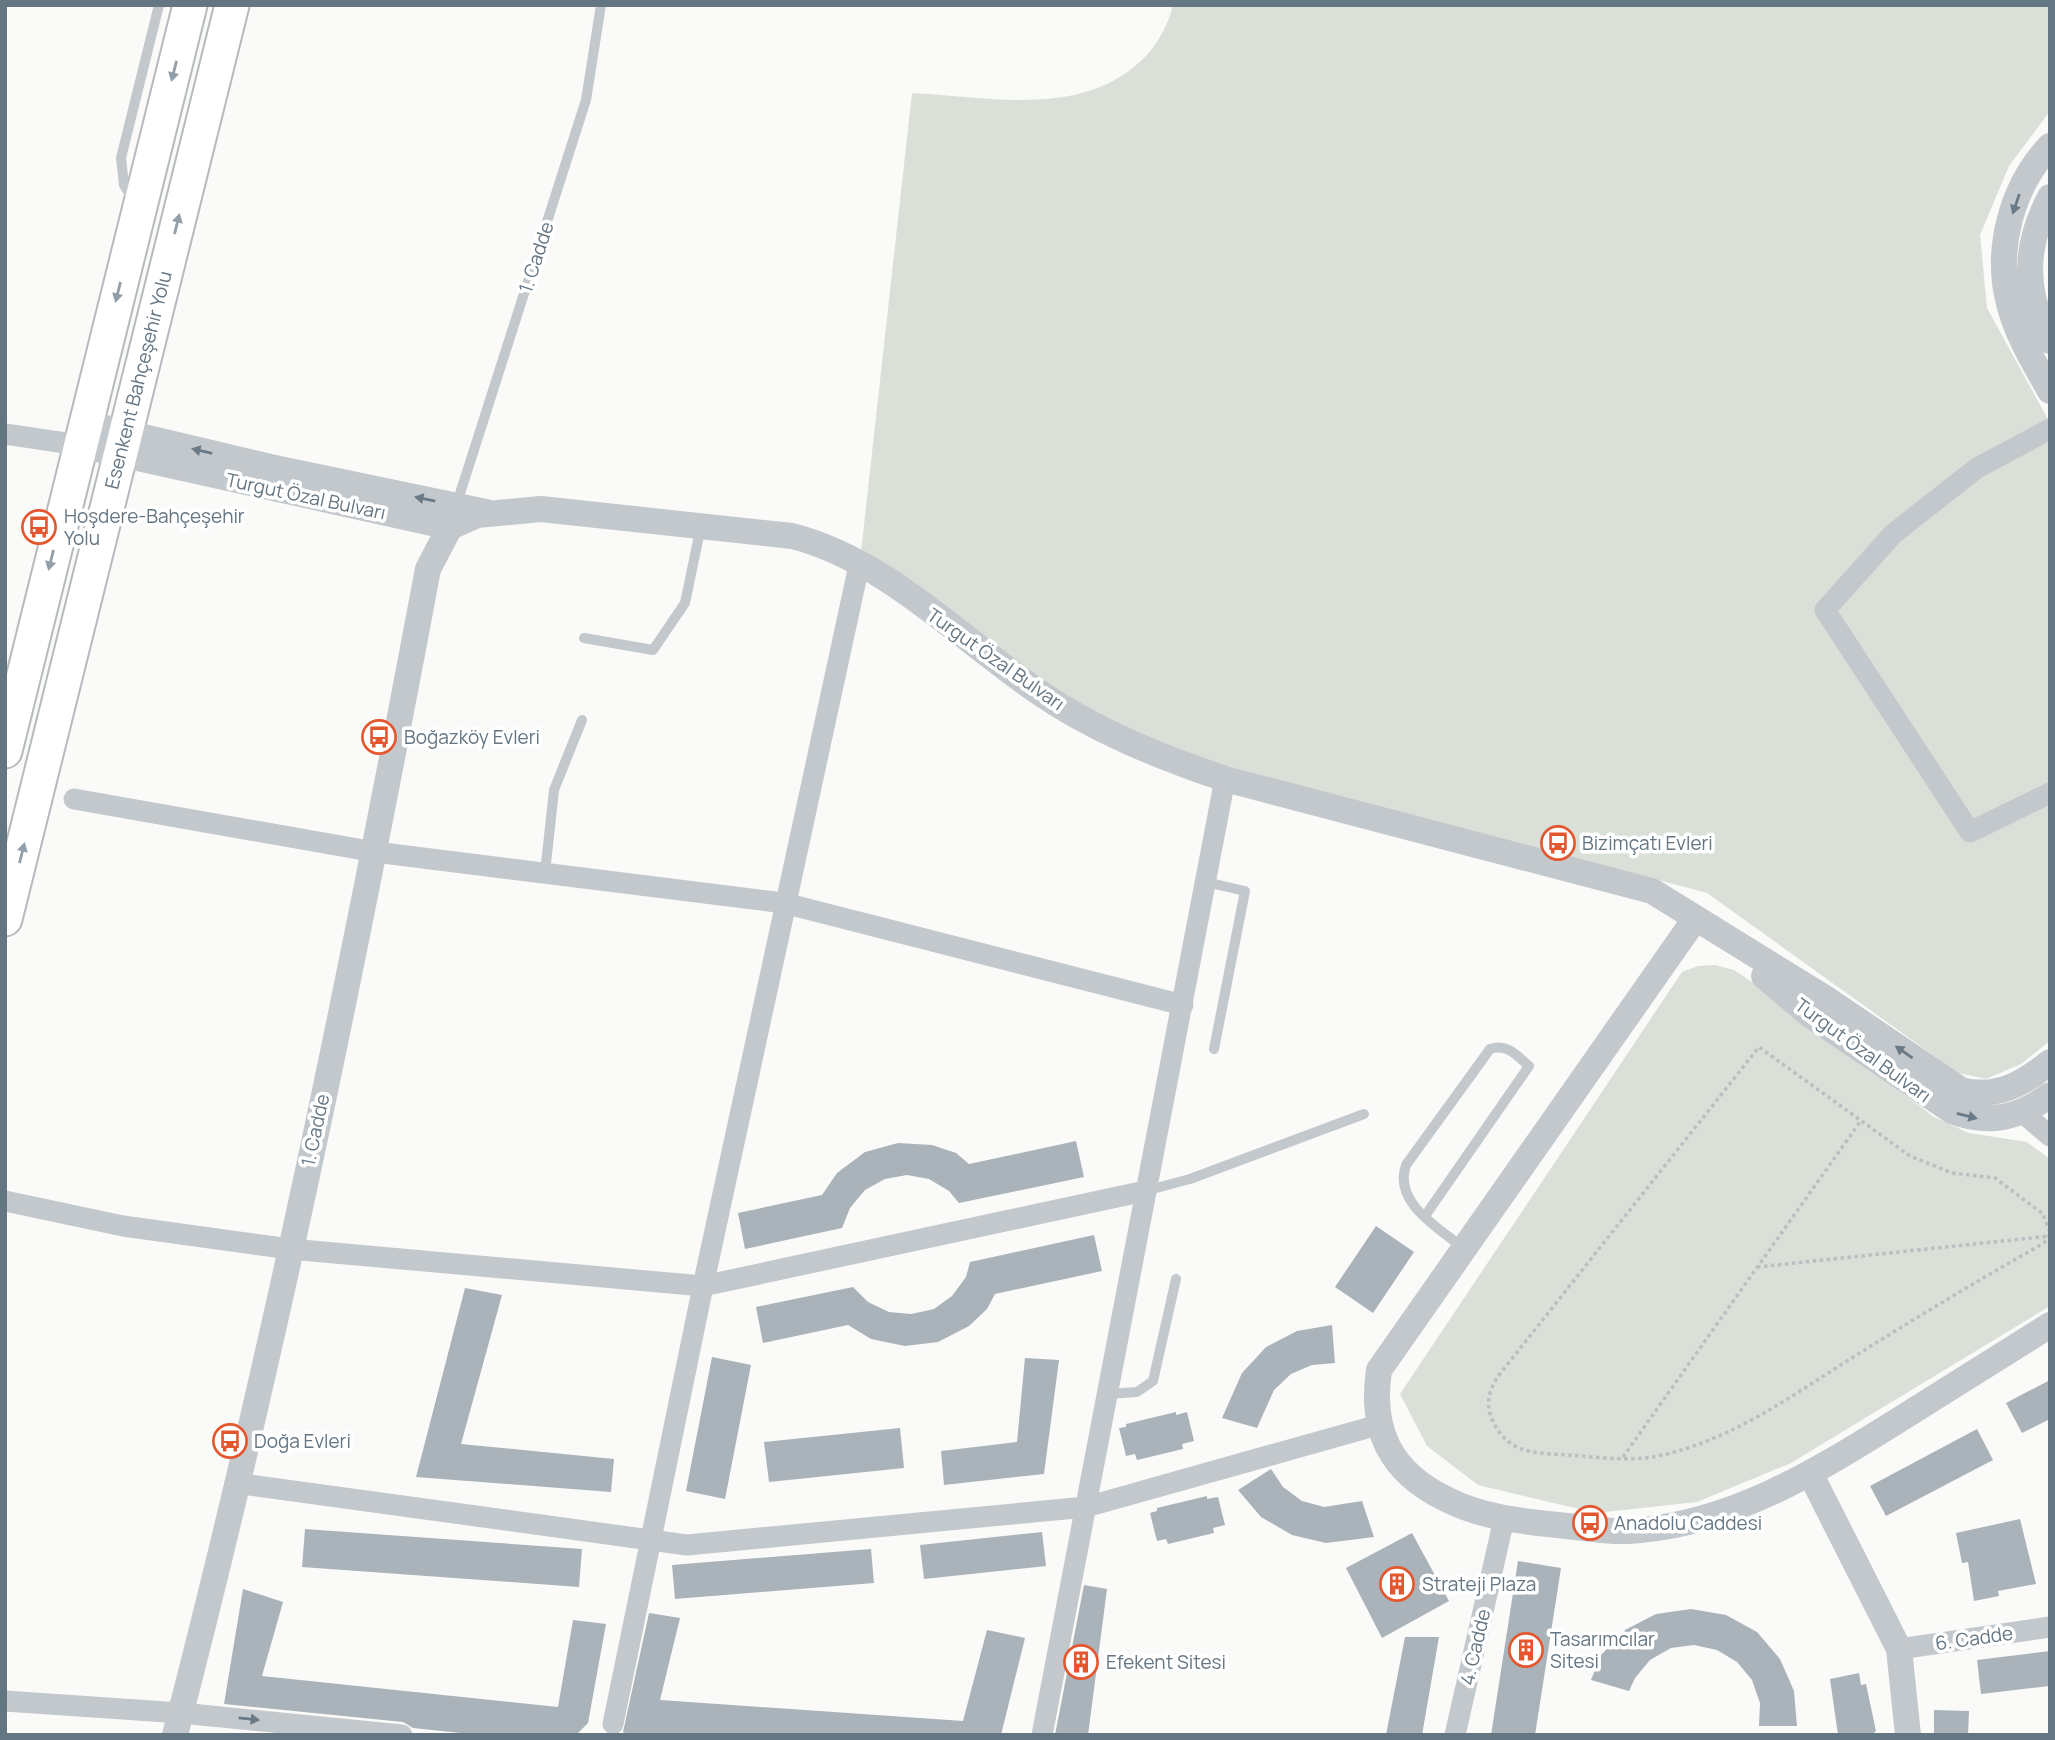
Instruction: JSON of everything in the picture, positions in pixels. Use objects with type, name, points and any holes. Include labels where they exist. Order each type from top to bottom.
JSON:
[{"type":"main road","points":[[5,751],[190,5]]},
{"type":"main road","name":"Esenkent Bahçeşehir Yolu","points":[[5,919],[232,5]]},
{"type":"street","points":[[2050,146],[2028,174],[2016,201],[2004,253],[2010,307],[2025,346],[2050,390]]},
{"type":"street","points":[[2050,197],[2035,233],[2028,273],[2034,307],[2050,341]]},
{"type":"street","points":[[2050,429],[1977,468],[1892,534],[1825,610],[1970,832],[2050,793]]},
{"type":"street","points":[[5,434],[82,434]]},
{"type":"street","name":"Turgut Özal Bulvarı","points":[[82,434],[463,519],[492,513],[541,509],[792,536],[822,544],[860,561],[1039,693],[1172,761],[1225,779],[1652,891],[1825,998],[1961,1090],[1984,1094],[2007,1090],[2050,1062]]},
{"type":"street","name":"1. Cadde","points":[[178,1724],[290,1249],[375,852],[428,569],[453,516]]},
{"type":"street","points":[[613,1724],[784,903],[860,561]]},
{"type":"street","points":[[1042,1735],[1225,779]]},
{"type":"street","points":[[74,799],[375,852],[784,903],[1183,1005]]},
{"type":"street","name":"Turgut Özal Bulvarı","points":[[1695,919],[1810,1014],[1941,1106],[1979,1119],[1996,1119],[2023,1112],[2050,1095]]},
{"type":"street","points":[[1695,919],[1379,1370],[1375,1397],[1378,1424],[1388,1449],[1430,1491],[1459,1506],[1504,1519],[1625,1531],[1670,1526],[1718,1515],[1811,1475],[2050,1325]]},
{"type":"street","points":[[2023,1112],[2050,1136]]},
{"type":"street","points":[[5,1200],[123,1226],[290,1249],[703,1286],[1145,1191]]},
{"type":"street","points":[[235,1483],[687,1545],[1086,1507],[1378,1424]]},
{"type":"street","points":[[1811,1475],[1899,1649],[1908,1735]]},
{"type":"street","name":"4. Cadde","points":[[1455,1735],[1504,1519]]},
{"type":"street","name":"6. Cadde","points":[[1899,1649],[2050,1627]]},
{"type":"street","points":[[5,1701],[178,1724],[402,1735]]},
{"type":"lane","points":[[140,209],[124,185],[121,159],[159,5]]},
{"type":"lane","name":"1. Cadde","points":[[453,516],[586,100],[601,5]]},
{"type":"lane","points":[[584,638],[653,650],[672,626],[685,603],[701,526]]},
{"type":"lane","points":[[545,873],[554,790],[582,720]]},
{"type":"lane","points":[[1206,882],[1245,891],[1214,1049]]},
{"type":"lane","points":[[1425,1216],[1529,1066],[1511,1050],[1501,1047],[1490,1049],[1406,1165],[1403,1174],[1404,1191],[1412,1204],[1425,1216],[1464,1249]]},
{"type":"lane","points":[[1145,1191],[1190,1179],[1364,1114]]},
{"type":"lane","points":[[1107,1394],[1138,1392],[1153,1381],[1176,1279]]},
{"type":"path","points":[[1759,1047],[1860,1122],[1933,1168],[1995,1178],[2043,1214],[2050,1234],[2044,1243],[1725,1435],[1656,1456],[1622,1459],[1527,1452],[1508,1444],[1489,1416],[1488,1400],[1492,1384],[1759,1047]]},
{"type":"path","points":[[1622,1459],[1860,1122]]},
{"type":"path","points":[[1757,1267],[2050,1234]]},
{"type":"shaded area","points":[[1173,5],[2050,5],[2050,111],[2009,166],[1980,235],[1987,308],[2050,423],[2050,1041],[2021,1064],[1986,1079],[1958,1073],[1707,893],[1625,871],[1225,779],[1095,724],[860,561],[912,93],[1036,100],[1095,89],[1122,76],[1146,56],[1169,19]]},
{"type":"shaded area","points":[[1715,965],[1734,970],[1780,1001],[1934,1117],[1969,1133],[2027,1142],[2050,1159],[2050,1306],[1791,1463],[1697,1502],[1596,1513],[1478,1485],[1427,1446],[1400,1394],[1682,972],[1698,966]]},
{"type":"building","points":[[1076,1141],[1084,1177],[959,1203],[949,1191],[929,1179],[907,1175],[885,1179],[865,1190],[850,1208],[842,1228],[745,1249],[738,1213],[822,1195],[837,1173],[865,1152],[898,1143],[932,1145],[956,1153],[969,1164]]},
{"type":"building","points":[[1376,1226],[1414,1252],[1373,1313],[1335,1287]]},
{"type":"building","points":[[1094,1235],[1102,1271],[995,1294],[987,1309],[969,1326],[938,1342],[905,1346],[871,1339],[848,1325],[763,1343],[756,1307],[853,1287],[868,1302],[889,1312],[911,1314],[934,1309],[952,1296],[966,1277],[970,1262]]},
{"type":"building","points":[[465,1288],[502,1295],[461,1444],[614,1459],[611,1492],[416,1477]]},
{"type":"building","points":[[1332,1325],[1335,1363],[1312,1365],[1291,1374],[1274,1390],[1257,1428],[1222,1418],[1242,1373],[1266,1347],[1297,1331]]},
{"type":"building","points":[[712,1357],[751,1365],[725,1499],[686,1491]]},
{"type":"building","points":[[1025,1358],[1059,1360],[1044,1474],[944,1485],[941,1451],[1017,1442]]},
{"type":"building","points":[[2050,1380],[2050,1419],[2022,1433],[2006,1403]]},
{"type":"building","points":[[1176,1412],[1176,1415],[1187,1412],[1194,1441],[1182,1444],[1183,1449],[1137,1460],[1135,1454],[1126,1456],[1119,1428]]},
{"type":"building","points":[[900,1428],[904,1468],[769,1482],[764,1442]]},
{"type":"building","points":[[1977,1429],[1993,1460],[1886,1516],[1870,1486]]},
{"type":"building","points":[[1271,1469],[1283,1487],[1302,1501],[1324,1507],[1362,1501],[1374,1537],[1326,1543],[1292,1535],[1261,1517],[1238,1490]]},
{"type":"building","points":[[1207,1496],[1207,1499],[1218,1497],[1225,1525],[1213,1528],[1214,1533],[1168,1544],[1166,1539],[1157,1541],[1150,1513],[1157,1511],[1157,1508]]},
{"type":"building","points":[[2020,1519],[2036,1584],[1998,1591],[1999,1596],[1974,1601],[1968,1562],[1962,1563],[1956,1533]]},
{"type":"building","points":[[305,1529],[582,1549],[579,1587],[302,1567]]},
{"type":"building","points":[[1042,1532],[1046,1566],[924,1579],[920,1545]]},
{"type":"building","name":"Strateji Plaza","points":[[1412,1533],[1449,1601],[1382,1638],[1346,1568]]},
{"type":"building","points":[[871,1549],[874,1583],[675,1599],[672,1565]]},
{"type":"building","name":"Tasarımcılar Sitesi","points":[[1518,1561],[1561,1568],[1535,1735],[1491,1735]]},
{"type":"building","name":"Efekent Sitesi","points":[[1084,1585],[1107,1589],[1088,1735],[1055,1735]]},
{"type":"building","points":[[243,1589],[283,1602],[262,1676],[558,1707],[573,1620],[606,1624],[588,1723],[576,1735],[480,1735],[413,1728],[403,1722],[224,1704]]},
{"type":"building","points":[[1691,1609],[1726,1615],[1757,1632],[1780,1659],[1794,1691],[1797,1726],[1759,1726],[1760,1703],[1752,1680],[1737,1662],[1717,1650],[1694,1645],[1671,1648],[1650,1660],[1635,1678],[1629,1691],[1591,1680],[1601,1655],[1625,1630],[1656,1614]]},
{"type":"building","points":[[649,1613],[680,1618],[660,1700],[963,1721],[987,1630],[1025,1638],[1001,1735],[630,1735],[623,1732]]},
{"type":"building","points":[[1405,1637],[1439,1637],[1422,1735],[1386,1735]]},
{"type":"building","points":[[2050,1651],[2050,1686],[1981,1694],[1977,1660]]},
{"type":"building","points":[[1859,1673],[1861,1685],[1866,1684],[1876,1731],[1871,1735],[1838,1735],[1830,1679]]},
{"type":"building","points":[[1934,1710],[1969,1711],[1968,1735],[1934,1735]]},
{"type":"place","name":"Hoşdere-Bahçeşehir Yolu","points":[[39,527]]},
{"type":"place","name":"Boğazköy Evleri","points":[[379,737]]},
{"type":"place","name":"Bizimçatı Evleri","points":[[1558,843]]},
{"type":"place","name":"Doğa Evleri","points":[[230,1441]]},
{"type":"place","name":"Anadolu Caddesi","points":[[1590,1523]]},
{"type":"place","name":"Strateji Plaza","points":[[1397,1584]]},
{"type":"place","name":"Tasarımcılar Sitesi","points":[[1526,1650]]},
{"type":"place","name":"Efekent Sitesi","points":[[1081,1662]]}]
